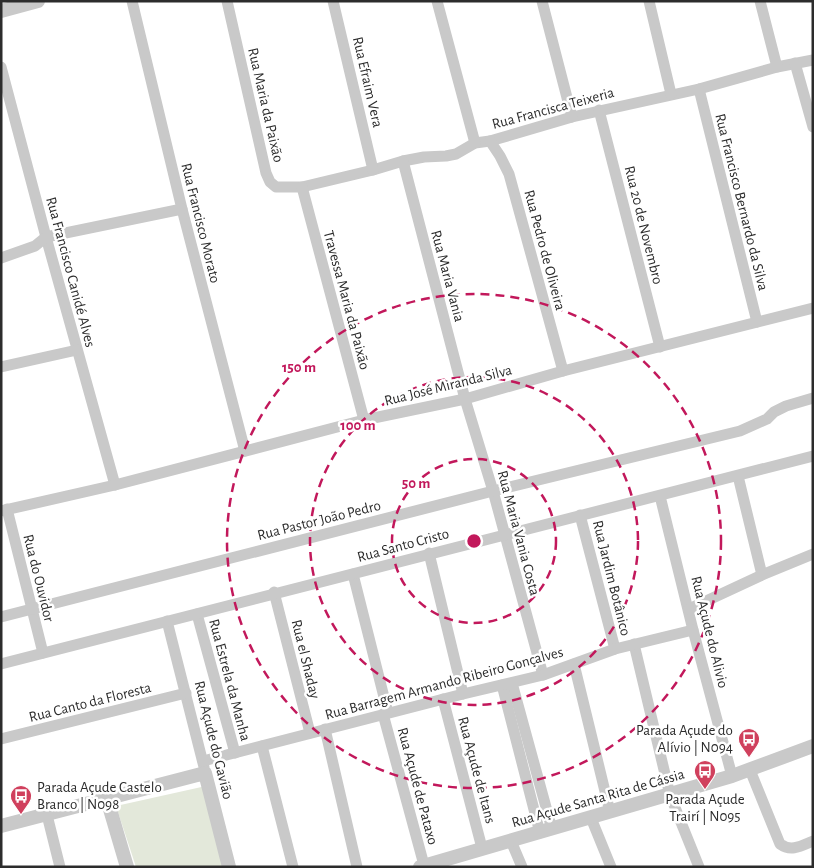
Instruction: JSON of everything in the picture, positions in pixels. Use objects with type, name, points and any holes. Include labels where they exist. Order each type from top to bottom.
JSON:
[{"type":"street","points":[[5,7],[38,1]]},
{"type":"street","name":"Rua Francisco Morato","points":[[132,1],[182,210],[245,451]]},
{"type":"street","name":"Rua Maria da Paixão","points":[[227,1],[266,173],[270,182],[276,187],[302,187]]},
{"type":"street","name":"Rua Efraim Vera","points":[[333,1],[373,170]]},
{"type":"street","points":[[438,1],[475,143]]},
{"type":"street","points":[[542,1],[572,117]]},
{"type":"street","points":[[649,1],[671,94]]},
{"type":"street","points":[[760,1],[777,67]]},
{"type":"street","name":"Rua Francisca Teixeria","points":[[302,187],[403,161],[456,154],[475,143],[490,141],[572,117],[699,89],[777,67],[813,60]]},
{"type":"street","points":[[795,63],[813,127]]},
{"type":"street","name":"Rua Francisco Canidé Alves","points":[[1,67],[114,485]]},
{"type":"street","name":"Rua Francisco Bernardo da Silva","points":[[699,89],[757,322]]},
{"type":"street","name":"Rua 20 de Novembro","points":[[599,110],[660,347]]},
{"type":"street","name":"Rua Pedro de Oliveira","points":[[490,141],[509,174],[563,371]]},
{"type":"street","name":"Rua Maria Vania","points":[[403,161],[465,399]]},
{"type":"street","name":"Travessa Maria da Paixão","points":[[302,187],[364,420]]},
{"type":"street","points":[[1,258],[35,246],[46,237],[182,210]]},
{"type":"street","name":"Rua José Miranda Silva","points":[[4,510],[114,485],[364,420],[465,399],[563,371],[813,308]]},
{"type":"street","points":[[1,367],[77,350]]},
{"type":"street","name":"Rua Pastor João Pedro","points":[[1,617],[493,491],[740,431],[767,419],[774,412],[786,406],[813,398]]},
{"type":"street","name":"Rua Maria Vania Costa","points":[[465,399],[493,491],[543,675]]},
{"type":"street","name":"Rua Santo Cristo","points":[[1,664],[197,614],[274,592],[353,574],[429,552],[660,496],[813,456]]},
{"type":"street","points":[[738,476],[762,575]]},
{"type":"street","name":"Rua Açude do Alivio","points":[[660,496],[692,630],[732,776]]},
{"type":"street","name":"Rua do Ouvidor","points":[[4,510],[43,653]]},
{"type":"street","name":"Rua Jardim Botânico","points":[[580,515],[615,649]]},
{"type":"street","points":[[429,552],[462,694]]},
{"type":"street","points":[[688,609],[813,554]]},
{"type":"street","name":"Rua Açude de Pataxo","points":[[353,574],[385,714],[426,866]]},
{"type":"street","name":"Rua el Shaday","points":[[274,592],[310,733]]},
{"type":"street","name":"Rua Estrela da Manha","points":[[197,614],[235,753]]},
{"type":"street","name":"Rua Açude do Gavião","points":[[167,621],[228,867]]},
{"type":"street","name":"Rua Barragem Armando Ribeiro Gonçalves","points":[[204,767],[235,753],[543,675],[615,649],[692,630]]},
{"type":"street","points":[[634,644],[670,795],[699,867]]},
{"type":"street","points":[[574,664],[610,812]]},
{"type":"street","points":[[507,684],[546,831]]},
{"type":"street","name":"Rua Canto da Floresta","points":[[1,739],[186,693]]},
{"type":"street","name":"Rua Açude de Itans","points":[[444,699],[482,848]]},
{"type":"street","points":[[325,729],[357,867]]},
{"type":"street","points":[[262,746],[293,867]]},
{"type":"street","name":"Rua Açude Santa Rita de Cássia","points":[[426,866],[732,776],[813,746]]},
{"type":"street","points":[[1,826],[107,799],[204,767]]},
{"type":"street","points":[[750,770],[780,844],[784,847],[795,848],[813,841]]},
{"type":"street","points":[[107,799],[127,867]]},
{"type":"street","points":[[47,815],[60,867]]},
{"type":"street","points":[[591,818],[611,867]]},
{"type":"street","points":[[511,841],[522,867]]},
{"type":"shaded area","points":[[206,786],[227,867],[136,867],[116,806]]},
{"type":"place","name":"Parada Açude do Alívio | N094","points":[[749,758]]},
{"type":"place","name":"Parada Açude Trairí | N095","points":[[705,790]]},
{"type":"place","name":"Parada Açude Castelo Branco | N098","points":[[21,815]]}]
